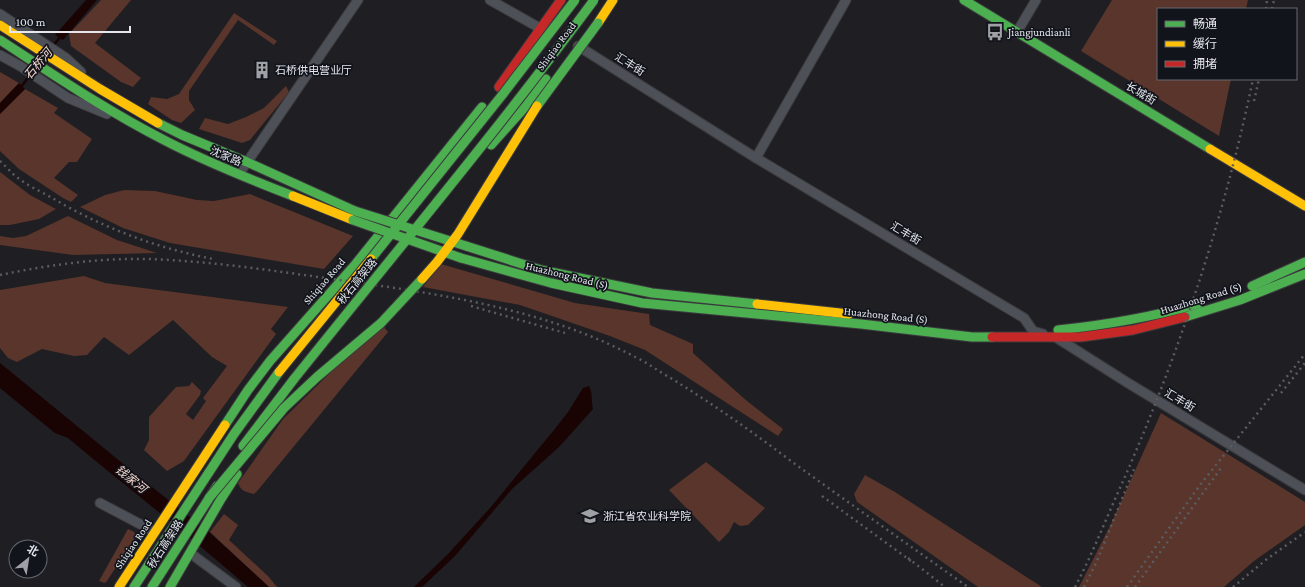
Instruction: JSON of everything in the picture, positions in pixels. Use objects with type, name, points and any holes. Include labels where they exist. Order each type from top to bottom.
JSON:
[{"type":"main road","name":"Shiqiao Road","points":[[119,587],[252,384],[270,360],[359,260],[500,86],[561,0]]},
{"type":"main road","name":"秋石高架路","points":[[134,587],[234,434],[269,386],[489,112],[575,0]]},
{"type":"main road","name":"秋石高架路","points":[[152,587],[248,440],[284,391],[515,103],[594,0]]},
{"type":"main road","name":"Shiqiao Road","points":[[170,587],[221,499],[284,403],[307,371],[330,346],[470,169],[526,106],[605,0]]},
{"type":"main road","points":[[209,498],[284,408],[317,377],[381,323],[436,262],[458,234],[533,111],[598,23],[613,0]]},
{"type":"main road","name":"长城街","points":[[964,0],[1305,206]]},
{"type":"main road","name":"沈家路","points":[[0,25],[44,48],[100,89],[182,135],[247,162],[354,215]]},
{"type":"main road","name":"沈家路","points":[[0,40],[94,102],[190,153],[238,174],[354,215],[461,258]]},
{"type":"main road","name":"Huazhong Road (S)","points":[[354,215],[466,246],[541,270],[652,293],[823,311],[966,329],[1033,331],[1095,326],[1146,317],[1191,306],[1244,290],[1305,262]]},
{"type":"main road","name":"Huazhong Road (S)","points":[[461,258],[536,280],[642,303],[861,324],[972,337],[1081,337],[1133,330],[1182,318],[1240,300],[1305,274]]},
{"type":"street","points":[[238,174],[358,0]]},
{"type":"street","name":"汇丰街","points":[[490,0],[540,29],[573,43],[756,158],[1024,318],[1033,331],[1057,338],[1128,383],[1305,490]]},
{"type":"street","points":[[756,158],[846,0]]},
{"type":"street","points":[[1017,32],[1036,0]]},
{"type":"street","points":[[0,14],[44,48]]},
{"type":"street","points":[[0,55],[68,98],[134,124]]},
{"type":"street","points":[[100,503],[158,529]]},
{"type":"street","points":[[191,550],[236,587]]},
{"type":"shaded area","points":[[101,0],[131,0],[95,43],[141,78],[133,87],[121,82],[71,46],[69,34]]},
{"type":"shaded area","points":[[1112,0],[1248,0],[1246,8],[1157,8],[1157,80],[1231,80],[1219,136],[1081,51]]},
{"type":"shaded area","points":[[234,13],[277,41],[274,45],[238,20],[189,91],[189,100],[195,110],[181,123],[172,120],[148,104],[151,97],[167,99],[179,94]]},
{"type":"shaded area","points":[[0,72],[19,83],[0,103]]},
{"type":"shaded area","points":[[286,86],[289,92],[250,140],[242,143],[199,129],[205,118],[228,124],[246,117],[264,108]]},
{"type":"shaded area","points":[[25,89],[58,108],[54,113],[92,139],[77,162],[69,162],[54,178],[78,195],[71,202],[19,169],[0,151],[0,114]]},
{"type":"shaded area","points":[[0,172],[30,195],[56,209],[39,219],[10,225],[0,225]]},
{"type":"shaded area","points":[[124,190],[155,191],[197,200],[214,201],[250,194],[353,236],[324,269],[170,243],[123,228],[80,207],[105,195]]},
{"type":"shaded area","points":[[68,216],[117,240],[157,253],[73,255],[0,245],[0,236],[13,238],[26,236]]},
{"type":"shaded area","points":[[441,264],[575,303],[649,314],[650,325],[693,344],[693,353],[747,401],[783,429],[778,436],[645,350],[610,336],[520,305],[423,287]]},
{"type":"shaded area","points":[[84,276],[105,283],[288,307],[271,329],[276,334],[184,461],[167,471],[144,450],[149,440],[149,417],[176,387],[189,386],[192,382],[201,391],[200,395],[186,414],[193,420],[206,401],[203,398],[227,366],[212,357],[173,320],[129,355],[104,337],[87,355],[74,356],[42,349],[17,362],[8,358],[0,348],[0,290]]},
{"type":"shaded area","points":[[381,323],[388,332],[258,490],[254,494],[246,492],[242,489],[238,483],[283,419]]},
{"type":"shaded area","points":[[1161,413],[1305,502],[1305,525],[1254,561],[1224,587],[1079,587],[1111,524]]},
{"type":"shaded area","points":[[706,462],[765,508],[748,525],[740,526],[734,522],[729,532],[719,542],[669,490]]},
{"type":"shaded area","points":[[865,475],[895,492],[1042,587],[978,587],[857,502],[854,494]]},
{"type":"shaded area","points":[[224,514],[238,525],[229,540],[268,576],[277,587],[269,587],[210,532]]},
{"type":"shaded area","points":[[128,529],[134,532],[136,536],[135,538],[107,581],[105,583],[99,581]]},
{"type":"water","points":[[86,0],[97,0],[63,40],[55,35]]},
{"type":"water","points":[[19,83],[25,89],[0,114],[0,103]]},
{"type":"water","name":"钱家河","points":[[0,363],[209,532],[269,587],[248,587],[68,438],[55,433],[0,388]]},
{"type":"water","points":[[589,386],[593,409],[559,447],[512,489],[455,556],[422,587],[414,587],[448,554],[490,508],[568,412],[583,388]]},
{"type":"waterway","name":"石桥河","points":[[53,46],[61,36]]},
{"type":"waterway","name":"石桥河","points":[[21,87],[30,75]]},
{"type":"railway","points":[[1266,8],[1267,0]]},
{"type":"railway","points":[[1272,8],[1274,0]]},
{"type":"railway","points":[[1075,587],[1093,550],[1141,439],[1180,338],[1228,184],[1253,80]]},
{"type":"railway","points":[[1254,101],[1259,80]]},
{"type":"railway","points":[[0,161],[15,176],[26,184],[111,228],[151,243],[213,259]]},
{"type":"railway","points":[[0,275],[55,265],[92,261],[129,259],[172,260],[222,264],[384,286],[459,299],[532,316],[603,341],[641,360],[669,377],[749,430],[968,587]]},
{"type":"railway","points":[[471,306],[565,333]]},
{"type":"railway","points":[[1127,587],[1200,485],[1305,354]]},
{"type":"railway","points":[[1281,393],[1305,363]]},
{"type":"railway","points":[[1135,587],[1221,468]]},
{"type":"railway","points":[[1084,587],[1097,561],[1134,469]]},
{"type":"railway","points":[[822,496],[911,561]]},
{"type":"railway","points":[[1233,587],[1267,559],[1305,532]]},
{"type":"railway","points":[[908,558],[945,587]]},
{"type":"traffic: fast","points":[[371,259],[503,94],[575,0]]},
{"type":"traffic: fast","points":[[294,379],[484,144],[594,0]]},
{"type":"traffic: fast","points":[[964,0],[1210,149]]},
{"type":"traffic: fast","points":[[537,106],[598,23]]},
{"type":"traffic: fast","points":[[0,40],[81,92],[143,129],[212,163],[293,196]]},
{"type":"traffic: fast","points":[[491,145],[526,106],[546,79]]},
{"type":"traffic: fast","points":[[225,425],[248,390],[270,361],[354,266],[482,107]]},
{"type":"traffic: fast","points":[[158,123],[355,211]]},
{"type":"traffic: fast","points":[[355,211],[466,246]]},
{"type":"traffic: fast","points":[[353,220],[461,258]]},
{"type":"traffic: fast","points":[[466,246],[541,270],[652,293],[757,304]]},
{"type":"traffic: fast","points":[[461,258],[551,283],[642,303],[861,324],[972,337],[992,337]]},
{"type":"traffic: fast","points":[[1252,286],[1305,262]]},
{"type":"traffic: fast","points":[[1185,317],[1240,300],[1305,274]]},
{"type":"traffic: fast","points":[[209,498],[284,408],[317,377],[381,323],[422,279]]},
{"type":"traffic: fast","points":[[1058,330],[1128,320],[1198,304]]},
{"type":"traffic: fast","points":[[134,587],[234,434],[279,372]]},
{"type":"traffic: fast","points":[[243,446],[294,379]]},
{"type":"traffic: fast","points":[[170,587],[237,474]]},
{"type":"traffic: fast","points":[[152,587],[217,486]]},
{"type":"traffic: slow","points":[[598,23],[613,0]]},
{"type":"traffic: slow","points":[[0,25],[100,89],[158,123]]},
{"type":"traffic: slow","points":[[422,279],[458,234],[537,106]]},
{"type":"traffic: slow","points":[[1210,149],[1305,206]]},
{"type":"traffic: slow","points":[[293,196],[353,220]]},
{"type":"traffic: slow","points":[[279,372],[371,259]]},
{"type":"traffic: slow","points":[[757,304],[849,314]]},
{"type":"traffic: slow","points":[[119,587],[225,425]]},
{"type":"traffic: jam","points":[[499,87],[561,0]]},
{"type":"traffic: jam","points":[[992,337],[1081,337],[1133,330],[1185,317]]},
{"type":"place","name":"Jiangjundianli","points":[[995,32]]},
{"type":"place","name":"石桥供电营业厅","points":[[262,70]]},
{"type":"place","name":"浙江省农业科学院","points":[[590,516]]}]
